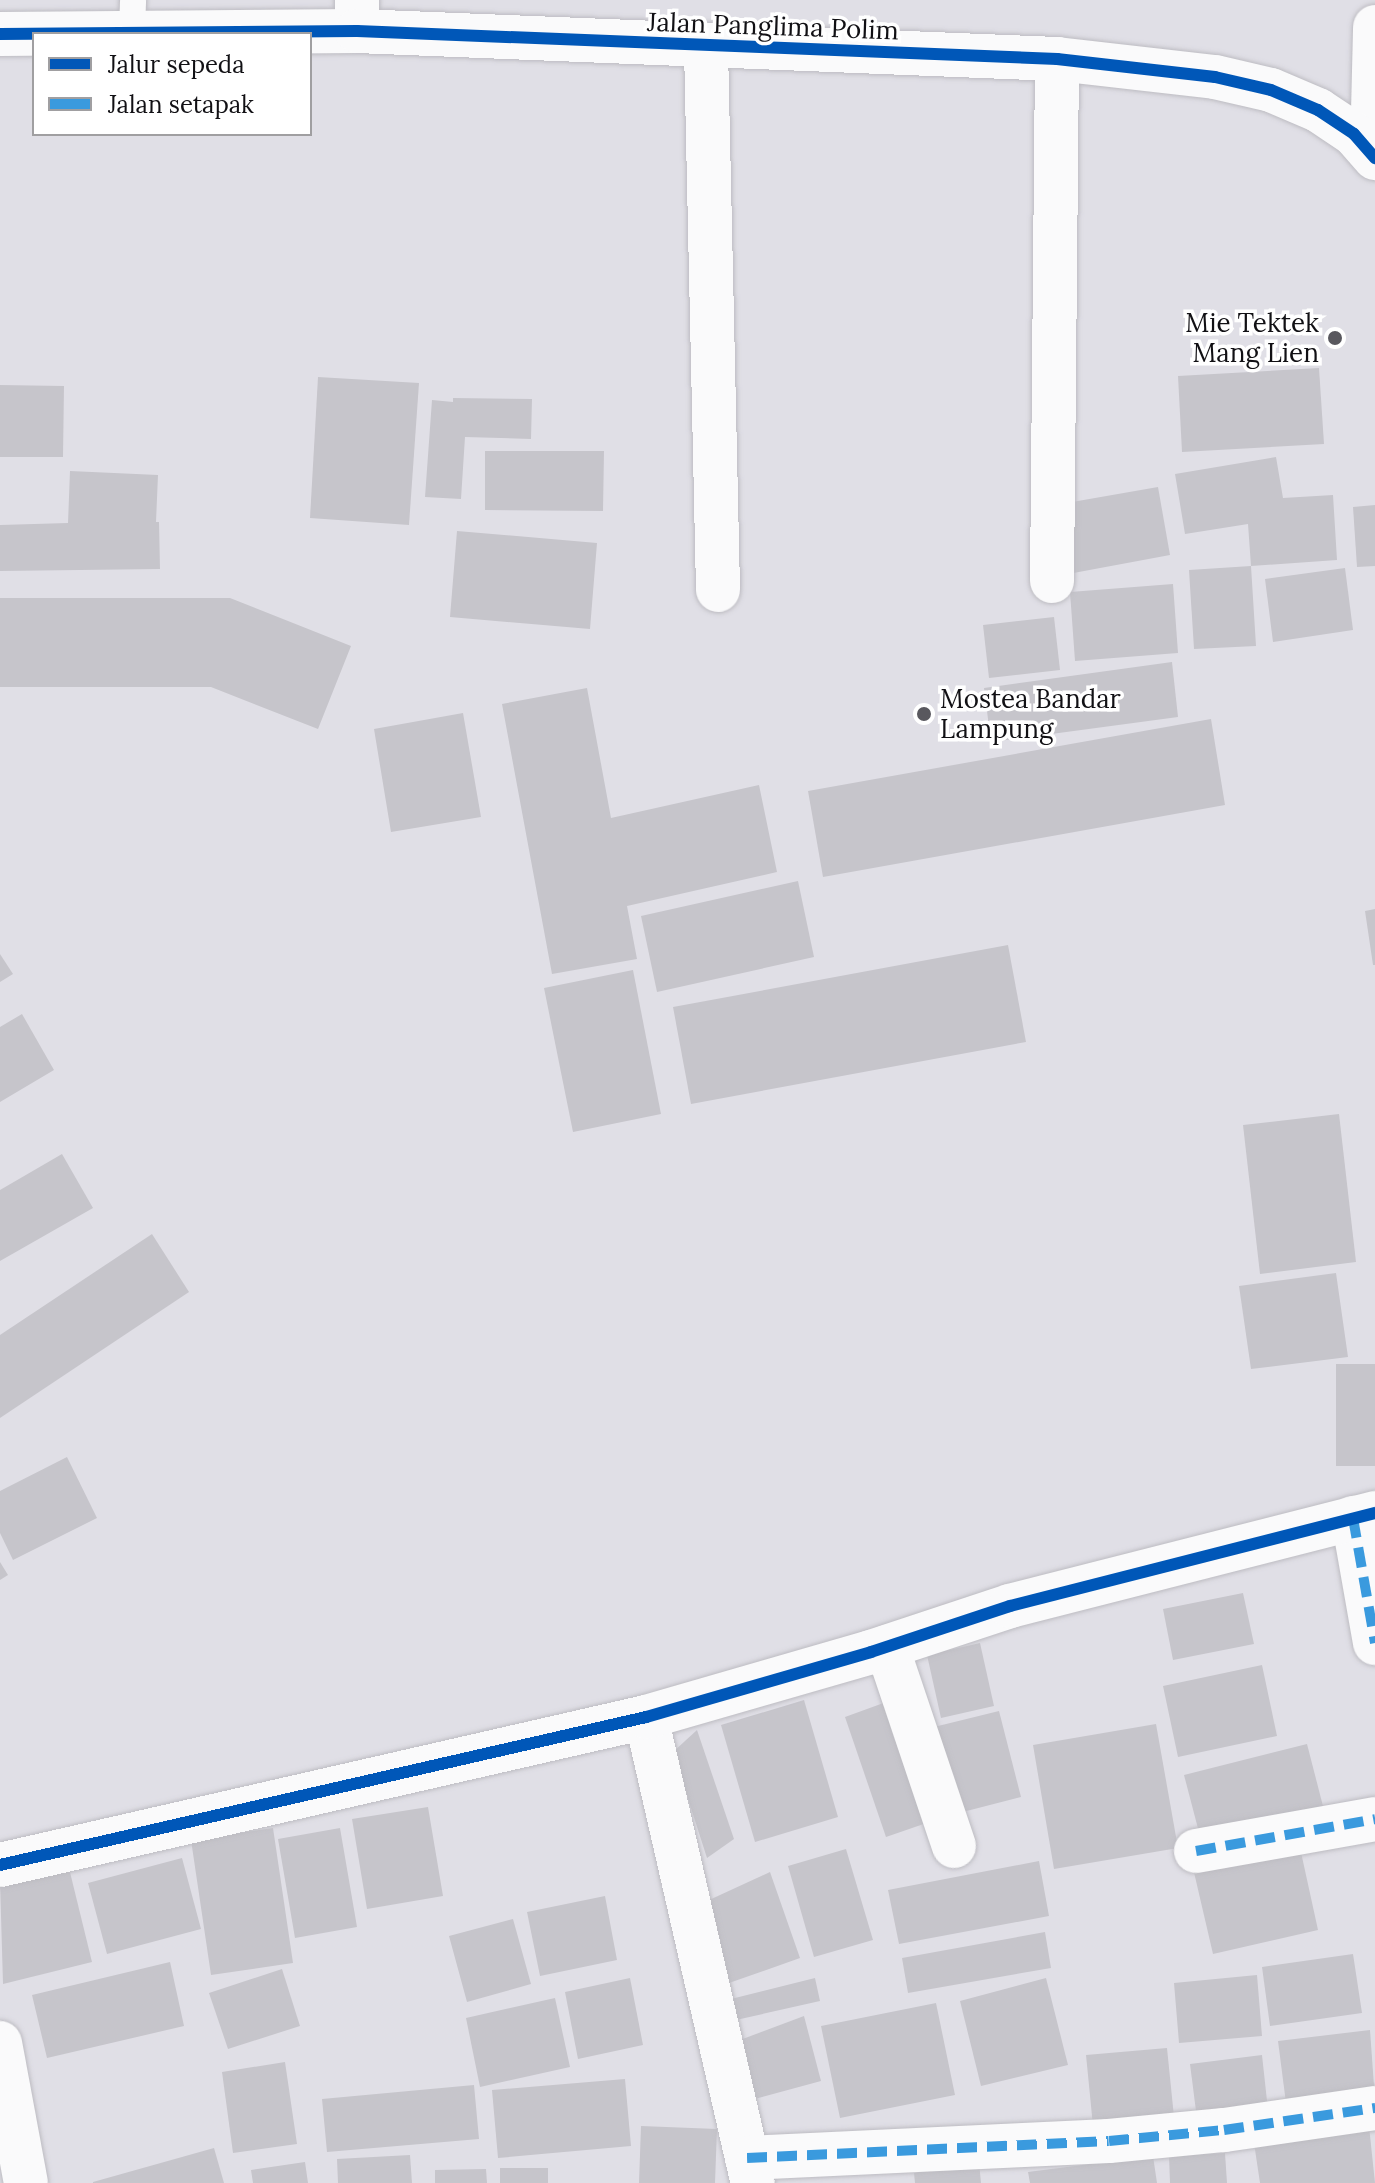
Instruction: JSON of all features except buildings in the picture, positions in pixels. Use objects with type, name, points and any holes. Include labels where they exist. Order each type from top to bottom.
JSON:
[{"type":"street","name":"Jalan Panglima Polim","points":[[0,34],[133,16],[357,16],[706,48],[1057,59],[1215,77],[1271,90],[1318,110],[1354,134],[1374,156]]},
{"type":"street","points":[[1374,156],[1375,27]]},
{"type":"street","points":[[706,48],[718,590]]},
{"type":"street","points":[[1052,581],[1057,59]]},
{"type":"street","points":[[0,1865],[646,1717],[887,1647],[1010,1606],[1364,1516],[1375,1643]]},
{"type":"street","points":[[887,1647],[954,1846]]},
{"type":"street","points":[[646,1717],[750,2171],[1224,2130],[1375,2108]]},
{"type":"street","points":[[1196,1851],[1375,1819]]},
{"type":"street","points":[[0,2043],[26,2183]]},
{"type":"marked path","points":[[1353,1518],[1375,1643]]},
{"type":"marked path","points":[[1196,1851],[1375,1819]]},
{"type":"marked path","points":[[747,2158],[1109,2141],[1224,2130],[1375,2108]]},
{"type":"cycle path","points":[[238,32],[357,31],[1057,59],[1215,77],[1271,90],[1318,110],[1354,134],[1375,158]]},
{"type":"cycle path","points":[[0,34],[32,34]]},
{"type":"cycle path","points":[[0,1865],[646,1717],[871,1652],[1010,1606],[1375,1513]]},
{"type":"place","name":"Mie Tektek Mang Lien","points":[[1335,338]]},
{"type":"place","name":"Mostea Bandar Lampung","points":[[924,714]]}]
